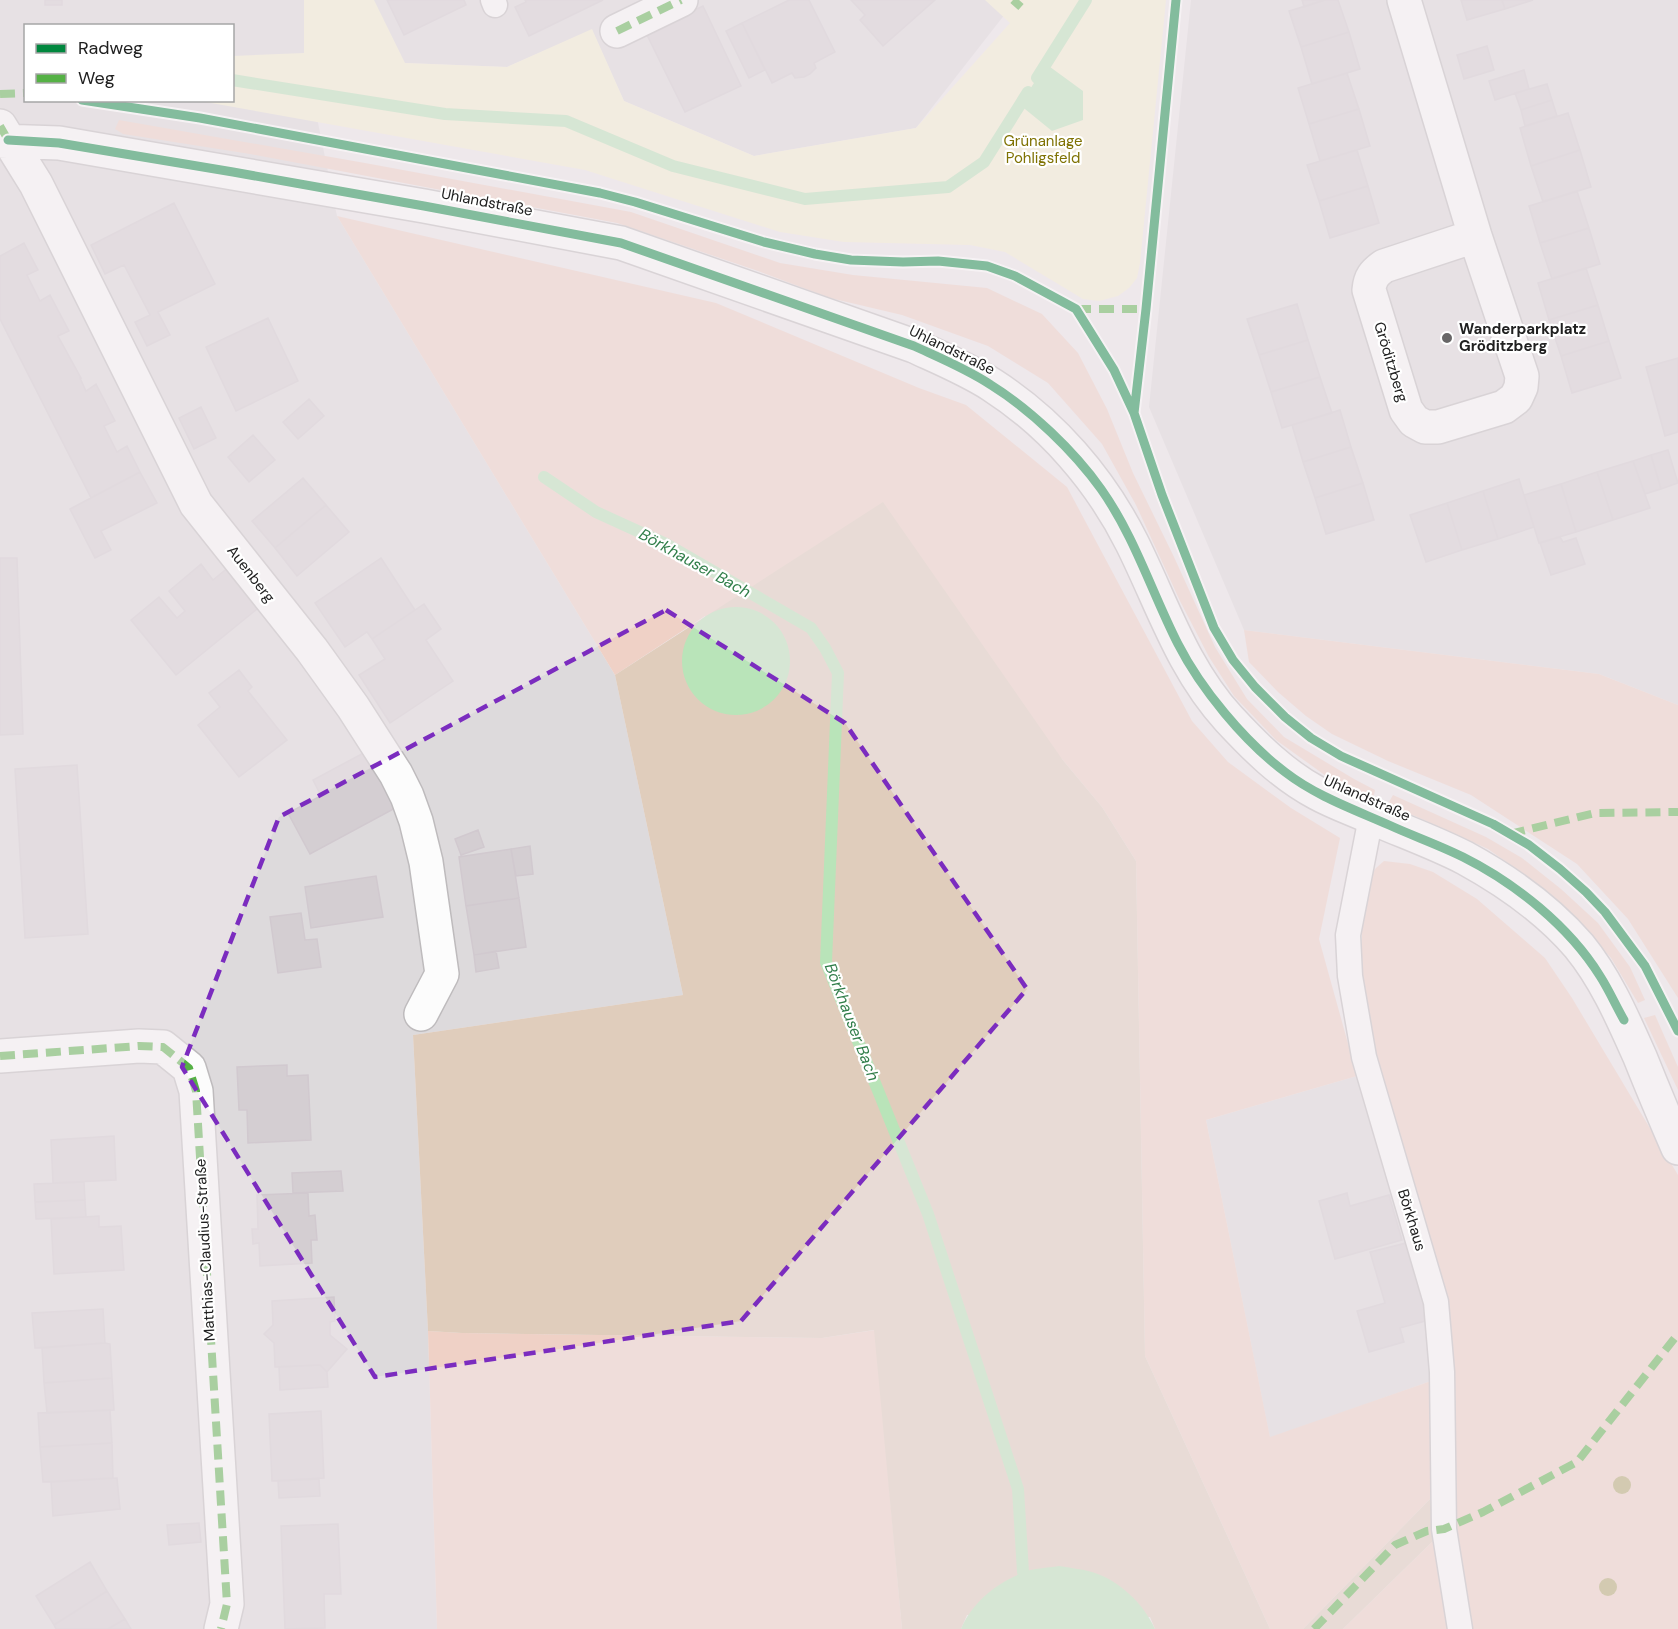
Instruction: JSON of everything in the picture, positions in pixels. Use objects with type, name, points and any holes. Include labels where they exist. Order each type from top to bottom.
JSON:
[{"type":"street","points":[[617,31],[681,0]]},
{"type":"street","name":"Gröditzberg","points":[[1404,0],[1475,236],[1522,376],[1521,387],[1516,398],[1504,408],[1438,427],[1425,427],[1414,421],[1406,410],[1369,290],[1370,280],[1384,266],[1475,236]]},
{"type":"street","name":"Uhlandstraße","points":[[3,136],[175,162],[621,243],[914,346],[990,384],[1042,423],[1101,489],[1133,543],[1178,645],[1203,687],[1227,717],[1257,747],[1285,773],[1317,793],[1465,858],[1509,885],[1555,921],[1580,948],[1601,976],[1624,1020],[1678,1148]]},
{"type":"street","name":"Auenberg","points":[[3,136],[36,184],[196,504],[312,650],[353,707],[396,774],[407,796],[426,862],[442,974],[421,1014]]},
{"type":"street","name":"Matthias-Claudius-Straße","points":[[0,1056],[140,1046],[163,1047],[189,1068],[196,1091],[227,1604],[221,1629]]},
{"type":"lane","name":"Börkhaus","points":[[1371,817],[1348,935],[1350,976],[1364,1057],[1437,1302],[1442,1372],[1444,1529],[1460,1629]]},
{"type":"highlighted area","points":[[666,610],[845,723],[1027,989],[741,1321],[375,1377],[182,1067],[279,817]]},
{"type":"shaded area","points":[[0,0],[1016,0],[916,128],[754,156],[624,101],[592,30],[507,67],[405,63],[304,54],[337,216],[615,675],[683,995],[413,1035],[428,1331],[437,1629],[0,1629]]},
{"type":"shaded area","points":[[1191,0],[1678,0],[1678,705],[1599,674],[1244,630],[1149,407]]},
{"type":"shaded area","points":[[1046,64],[1083,91],[1083,120],[1052,131],[1020,105]]},
{"type":"shaded area","points":[[119,120],[631,212],[780,263],[853,275],[987,288],[1042,314],[1078,353],[1107,409],[1133,473],[1215,647],[1247,699],[1284,737],[1375,790],[1373,800],[1326,776],[1276,740],[1234,696],[1209,657],[1180,601],[1136,505],[1102,444],[1048,383],[988,346],[902,315],[830,298],[617,223],[250,154],[123,134],[115,129]]},
{"type":"shaded area","points":[[337,216],[716,303],[919,388],[966,405],[1067,487],[1192,721],[1228,762],[1291,808],[1340,838],[1319,939],[1357,1076],[1206,1120],[1270,1437],[1431,1381],[1430,1499],[1303,1629],[1270,1629],[1145,1356],[1136,861],[1102,807],[1062,759],[705,616],[615,675]]},
{"type":"shaded area","points":[[883,502],[1062,759],[1102,807],[1136,861],[1145,1356],[1270,1629],[1155,1629],[1150,1617],[967,1615],[961,1629],[902,1629],[874,1330],[822,1338],[428,1331],[413,1035],[683,995],[615,675]]},
{"type":"shaded area","points":[[736,607],[757,611],[774,623],[786,640],[790,661],[786,682],[774,699],[757,711],[736,715],[715,711],[698,699],[686,682],[682,661],[686,640],[698,623],[715,611]]},
{"type":"shaded area","points":[[1244,630],[1599,674],[1678,705],[1678,998],[1628,919],[1577,864],[1471,795],[1388,761],[1332,734],[1306,716],[1278,692],[1249,662]]},
{"type":"shaded area","points":[[1393,795],[1486,837],[1522,858],[1561,889],[1598,923],[1630,967],[1645,1000],[1638,1003],[1611,958],[1583,927],[1533,881],[1488,849],[1399,811],[1389,802]]},
{"type":"shaded area","points":[[1384,861],[1410,864],[1433,872],[1477,899],[1545,958],[1572,998],[1678,1175],[1678,1629],[1468,1629],[1452,1479],[1445,1301],[1380,1073],[1359,983],[1365,883]]},
{"type":"shaded area","points":[[1655,1015],[1678,1067],[1678,1090],[1644,1018]]},
{"type":"shaded area","points":[[1357,1076],[1429,1301],[1431,1381],[1270,1438],[1206,1120]]},
{"type":"shaded area","points":[[875,1330],[902,1629],[437,1629],[428,1331],[822,1338]]},
{"type":"shaded area","points":[[1430,1499],[1435,1539],[1343,1629],[1303,1629]]},
{"type":"shaded area","points":[[1435,1539],[1448,1629],[1343,1629]]},
{"type":"shaded area","points":[[1059,1566],[1092,1572],[1112,1581],[1130,1594],[1155,1629],[961,1629],[971,1611],[985,1595],[1012,1577],[1026,1571]]},
{"type":"green space","name":"Grünanlage Pohligsfeld","points":[[304,0],[374,0],[405,63],[507,67],[592,29],[624,101],[754,156],[916,128],[1010,23],[985,0],[1166,0],[1137,278],[1118,296],[1099,301],[1083,299],[1005,252],[970,245],[844,242],[780,232],[585,170],[206,102],[234,102],[234,56],[304,53]]},
{"type":"building","points":[[45,0],[62,0],[62,5],[45,5]]},
{"type":"building","points":[[387,0],[464,0],[466,5],[404,35]]},
{"type":"building","points":[[525,0],[603,0],[529,36],[515,7],[526,2]]},
{"type":"building","points":[[789,0],[809,0],[835,52],[814,63],[816,68],[804,77],[795,78],[792,73],[772,83],[742,23]]},
{"type":"building","points":[[851,0],[935,0],[883,46],[860,20],[865,15]]},
{"type":"building","points":[[1302,0],[1325,0],[1304,7]]},
{"type":"building","points":[[1325,0],[1338,0],[1349,32],[1301,47],[1289,11]]},
{"type":"building","points":[[1461,0],[1502,0],[1505,9],[1467,20]]},
{"type":"building","points":[[1502,0],[1533,0],[1505,9]]},
{"type":"building","points":[[703,6],[741,86],[685,112],[646,33]]},
{"type":"building","points":[[742,23],[765,70],[749,78],[726,31]]},
{"type":"building","points":[[1349,32],[1360,69],[1312,84],[1301,47]]},
{"type":"building","points":[[1487,46],[1494,70],[1464,79],[1457,55]]},
{"type":"building","points":[[1524,70],[1529,89],[1495,100],[1489,81]]},
{"type":"building","points":[[1347,73],[1359,109],[1309,124],[1298,88]]},
{"type":"building","points":[[1547,84],[1552,100],[1521,110],[1515,93]]},
{"type":"building","points":[[1552,100],[1557,116],[1525,126],[1521,110]]},
{"type":"building","points":[[1359,109],[1370,146],[1320,161],[1309,124]]},
{"type":"building","points":[[1568,113],[1580,150],[1531,166],[1520,128]]},
{"type":"building","points":[[1357,150],[1368,186],[1319,201],[1307,165]]},
{"type":"building","points":[[1580,150],[1591,187],[1543,202],[1531,166]]},
{"type":"building","points":[[1368,186],[1379,223],[1330,238],[1319,201]]},
{"type":"building","points":[[1577,191],[1589,228],[1540,243],[1529,206]]},
{"type":"building","points":[[174,203],[215,284],[158,312],[170,335],[147,346],[135,322],[150,315],[124,265],[105,274],[91,245]]},
{"type":"building","points":[[1589,228],[1600,264],[1552,279],[1540,243]]},
{"type":"building","points":[[24,243],[38,270],[27,275],[40,301],[50,295],[69,331],[58,336],[86,391],[96,384],[115,421],[104,426],[117,452],[127,446],[140,472],[91,498],[0,319],[0,256]]},
{"type":"building","points":[[1586,268],[1598,305],[1549,320],[1538,283]]},
{"type":"building","points":[[1297,304],[1308,340],[1259,355],[1247,319]]},
{"type":"building","points":[[1598,305],[1609,341],[1561,356],[1549,320]]},
{"type":"building","points":[[268,318],[298,381],[236,411],[206,347]]},
{"type":"building","points":[[1308,340],[1320,377],[1271,392],[1259,355]]},
{"type":"building","points":[[1609,341],[1621,378],[1572,393],[1561,356]]},
{"type":"building","points":[[1678,358],[1678,432],[1665,436],[1646,367]]},
{"type":"building","points":[[1320,377],[1332,413],[1282,428],[1271,392]]},
{"type":"building","points":[[309,399],[324,416],[298,439],[283,422]]},
{"type":"building","points":[[201,407],[216,438],[194,449],[179,418]]},
{"type":"building","points":[[1340,410],[1351,447],[1303,462],[1292,425]]},
{"type":"building","points":[[253,435],[275,460],[249,482],[228,457]]},
{"type":"building","points":[[1351,447],[1363,483],[1315,498],[1303,462]]},
{"type":"building","points":[[1668,450],[1678,483],[1661,489],[1651,455]]},
{"type":"building","points":[[1651,455],[1661,489],[1645,494],[1633,461]]},
{"type":"building","points":[[1633,461],[1650,508],[1613,520],[1597,472]]},
{"type":"building","points":[[140,472],[157,503],[101,531],[111,550],[95,558],[70,509]]},
{"type":"building","points":[[1597,472],[1613,520],[1576,532],[1561,484]]},
{"type":"building","points":[[303,478],[326,505],[275,548],[252,521]]},
{"type":"building","points":[[1519,479],[1534,527],[1498,539],[1483,491]]},
{"type":"building","points":[[1363,483],[1374,520],[1326,534],[1315,498]]},
{"type":"building","points":[[1561,484],[1576,532],[1539,543],[1524,495]]},
{"type":"building","points":[[1483,491],[1498,539],[1462,550],[1447,503]]},
{"type":"building","points":[[1447,503],[1462,550],[1426,562],[1410,515]]},
{"type":"building","points":[[326,505],[349,532],[297,576],[275,548]]},
{"type":"building","points":[[1560,537],[1563,542],[1576,538],[1585,564],[1551,575],[1540,543]]},
{"type":"building","points":[[0,558],[17,558],[23,734],[0,735]]},
{"type":"building","points":[[381,558],[415,610],[372,639],[367,632],[345,647],[315,603]]},
{"type":"building","points":[[201,564],[213,580],[230,566],[262,605],[176,675],[131,620],[159,597],[177,618],[185,611],[169,591]]},
{"type":"building","points":[[424,604],[441,629],[426,640],[453,681],[390,723],[359,675],[385,659],[372,639]]},
{"type":"building","points":[[239,670],[252,687],[248,691],[287,740],[239,777],[198,725],[220,707],[209,693]]},
{"type":"building","points":[[371,749],[401,805],[310,854],[288,813],[321,796],[313,780]]},
{"type":"building","points":[[77,765],[88,934],[25,938],[15,769]]},
{"type":"building","points":[[478,830],[484,847],[461,855],[455,839]]},
{"type":"building","points":[[530,846],[533,874],[516,876],[511,849]]},
{"type":"building","points":[[511,849],[519,898],[466,906],[459,857]]},
{"type":"building","points":[[376,876],[383,917],[311,928],[305,887]]},
{"type":"building","points":[[519,898],[526,947],[474,955],[466,906]]},
{"type":"building","points":[[301,913],[305,940],[317,939],[321,967],[278,973],[270,917]]},
{"type":"building","points":[[496,951],[499,968],[476,972],[474,955]]},
{"type":"building","points":[[287,1065],[287,1076],[308,1075],[311,1140],[248,1143],[247,1110],[239,1110],[237,1067]]},
{"type":"building","points":[[114,1136],[116,1180],[53,1183],[51,1140]]},
{"type":"building","points":[[341,1171],[343,1191],[293,1193],[292,1173]]},
{"type":"building","points":[[84,1182],[85,1200],[35,1202],[34,1184]]},
{"type":"building","points":[[308,1193],[309,1216],[315,1215],[317,1240],[311,1240],[312,1263],[260,1266],[259,1243],[253,1244],[252,1229],[258,1229],[257,1195]]},
{"type":"building","points":[[1347,1193],[1350,1206],[1389,1195],[1402,1240],[1335,1259],[1319,1201]]},
{"type":"building","points":[[85,1200],[86,1217],[36,1219],[35,1202]]},
{"type":"building","points":[[99,1216],[99,1227],[121,1226],[124,1270],[54,1274],[51,1219]]},
{"type":"building","points":[[1406,1243],[1429,1320],[1400,1328],[1404,1342],[1369,1352],[1357,1311],[1385,1303],[1370,1252]]},
{"type":"building","points":[[334,1297],[335,1321],[330,1322],[330,1335],[347,1349],[327,1372],[320,1365],[275,1367],[274,1343],[264,1334],[273,1325],[272,1301]]},
{"type":"building","points":[[103,1309],[105,1343],[35,1348],[32,1313]]},
{"type":"building","points":[[110,1344],[112,1378],[44,1383],[42,1348]]},
{"type":"building","points":[[320,1365],[327,1372],[328,1387],[280,1390],[279,1367]]},
{"type":"building","points":[[112,1378],[114,1410],[47,1413],[44,1383]]},
{"type":"building","points":[[110,1410],[112,1443],[40,1447],[38,1413]]},
{"type":"building","points":[[321,1411],[324,1478],[272,1481],[269,1414]]},
{"type":"building","points":[[112,1443],[113,1478],[43,1482],[40,1447]]},
{"type":"building","points":[[117,1478],[120,1509],[53,1516],[51,1482]]},
{"type":"building","points":[[319,1479],[320,1496],[279,1498],[278,1481]]},
{"type":"building","points":[[199,1523],[201,1542],[169,1545],[167,1525]]},
{"type":"building","points":[[338,1524],[341,1594],[324,1594],[325,1628],[285,1629],[281,1526]]},
{"type":"building","points":[[90,1562],[107,1591],[54,1625],[36,1596]]},
{"type":"building","points":[[107,1591],[125,1619],[108,1629],[56,1629],[54,1625]]},
{"type":"building","points":[[125,1619],[131,1629],[108,1629]]},
{"type":"waterway","points":[[1037,78],[1086,0]]},
{"type":"waterway","points":[[234,80],[445,114],[566,121],[673,166],[805,199],[948,187],[984,162],[1028,92]]},
{"type":"waterway","name":"Börkhauser Bach","points":[[544,477],[596,512],[666,544],[811,628],[838,673],[826,962],[928,1214],[1018,1489],[1023,1572],[1030,1587]]},
{"type":"marked path","points":[[617,31],[681,0]]},
{"type":"marked path","points":[[1013,0],[1021,7]]},
{"type":"marked path","points":[[0,94],[24,93]]},
{"type":"marked path","points":[[0,126],[8,140]]},
{"type":"marked path","points":[[1076,309],[1146,309]]},
{"type":"marked path","points":[[1510,834],[1595,813],[1678,812]]},
{"type":"marked path","points":[[0,1056],[139,1046],[163,1047],[189,1068],[196,1091],[227,1604],[221,1629]]},
{"type":"marked path","points":[[1314,1629],[1395,1545],[1427,1531],[1444,1529],[1483,1512],[1577,1462],[1678,1334]]},
{"type":"cycle path","points":[[1134,413],[1176,0]]},
{"type":"cycle path","points":[[95,102],[200,118],[600,193],[764,242],[815,254],[851,260],[938,261],[987,266],[1015,276],[1076,309],[1114,370],[1134,413],[1162,495],[1214,628],[1233,660],[1255,687],[1285,717],[1311,738],[1341,756],[1493,824],[1529,845],[1560,869],[1605,912],[1645,966],[1678,1031]]},
{"type":"cycle path","points":[[8,140],[59,143],[233,172],[621,243],[914,346],[982,379],[1036,419],[1065,446],[1101,489],[1124,526],[1188,661],[1211,696],[1254,745],[1285,772],[1309,788],[1348,808],[1445,848],[1483,868],[1521,893],[1557,923],[1573,940],[1603,981],[1624,1020]]},
{"type":"place","name":"Wanderparkplatz Gröditzberg","points":[[1447,338]]}]
